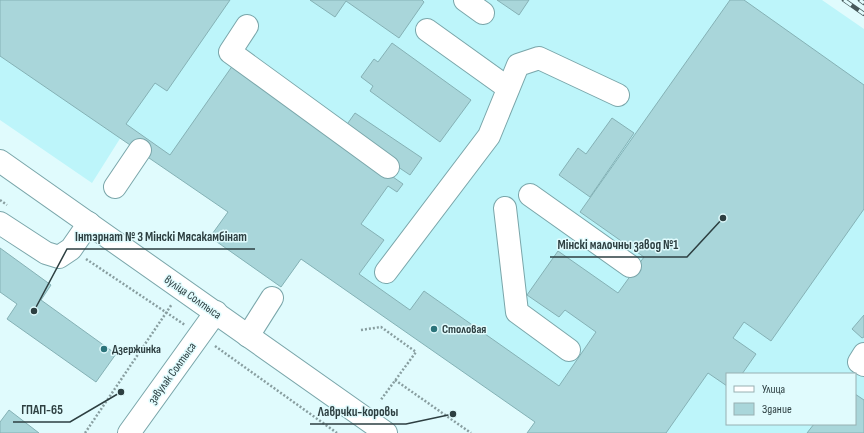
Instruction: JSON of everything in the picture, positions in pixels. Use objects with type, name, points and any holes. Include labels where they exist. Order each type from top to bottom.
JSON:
[{"type":"street","points":[[465,0],[483,13]]},
{"type":"street","points":[[247,26],[230,52],[388,168]]},
{"type":"street","points":[[427,30],[508,88]]},
{"type":"street","points":[[386,272],[489,136],[518,64],[539,58],[618,95]]},
{"type":"street","points":[[115,187],[140,150]]},
{"type":"street","name":"вуліца Солтыса","points":[[0,161],[216,312],[383,432]]},
{"type":"street","points":[[530,195],[630,266]]},
{"type":"street","points":[[505,208],[517,312],[569,350]]},
{"type":"street","points":[[6,216],[46,254],[58,257],[71,249],[89,223]]},
{"type":"street","points":[[248,336],[272,298]]},
{"type":"street","name":"завулак Солтыса","points":[[129,433],[216,312]]},
{"type":"street","points":[[864,354],[859,362],[864,365]]},
{"type":"path","points":[[0,200],[6,216]]},
{"type":"path","points":[[71,249],[200,335],[337,433]]},
{"type":"path","points":[[85,433],[182,289]]},
{"type":"path","points":[[361,330],[381,327],[416,352],[380,401]]},
{"type":"path","points":[[396,380],[471,433]]},
{"type":"shaded area","points":[[0,0],[822,0],[864,29],[864,433],[527,433],[535,422],[301,259],[281,287],[210,237],[228,212],[121,137],[92,183],[0,120]]},
{"type":"building","points":[[0,0],[230,0],[167,91],[155,83],[126,124],[170,155],[233,65],[403,184],[397,192],[388,186],[361,224],[384,240],[359,274],[410,310],[424,291],[559,386],[596,332],[565,310],[559,317],[527,295],[558,251],[618,293],[644,257],[580,212],[730,0],[744,0],[864,85],[864,209],[771,341],[744,322],[733,338],[756,354],[743,373],[726,373],[726,385],[708,373],[666,433],[527,433],[535,422],[301,259],[281,287],[210,237],[228,212],[0,56]]},
{"type":"building","points":[[310,0],[422,0],[424,2],[399,38],[346,1],[335,17]]},
{"type":"building","points":[[497,0],[529,0],[519,15]]},
{"type":"building","points":[[392,43],[471,100],[440,142],[370,91],[373,86],[361,77],[374,59],[378,62]]},
{"type":"building","points":[[355,113],[422,158],[410,175],[343,130]]},
{"type":"building","points":[[612,118],[634,133],[590,197],[559,175],[578,148],[586,154]]},
{"type":"building","points":[[0,248],[51,285],[41,300],[116,354],[96,382],[7,319],[17,304],[0,292]]},
{"type":"building","points":[[864,315],[864,337],[862,338],[852,329]]},
{"type":"building","points":[[856,395],[864,400],[864,433],[807,433],[813,425],[856,425]]},
{"type":"building","points":[[9,410],[39,433],[0,433],[0,422]]},
{"type":"railway","points":[[844,0],[864,14]]},
{"type":"railway","points":[[860,0],[864,3]]},
{"type":"place","name":"Мінскі малочны завод №1","points":[[723,218]]},
{"type":"place","name":"Інтэрнат № 3 Мінскі Мясакамбінат","points":[[34,311]]},
{"type":"place","name":"Столовая","points":[[434,329]]},
{"type":"place","name":"Дзержинка","points":[[104,349]]},
{"type":"place","name":"ГПАП-65","points":[[121,392]]},
{"type":"place","name":"Лаврчки-коровы","points":[[453,414]]}]
